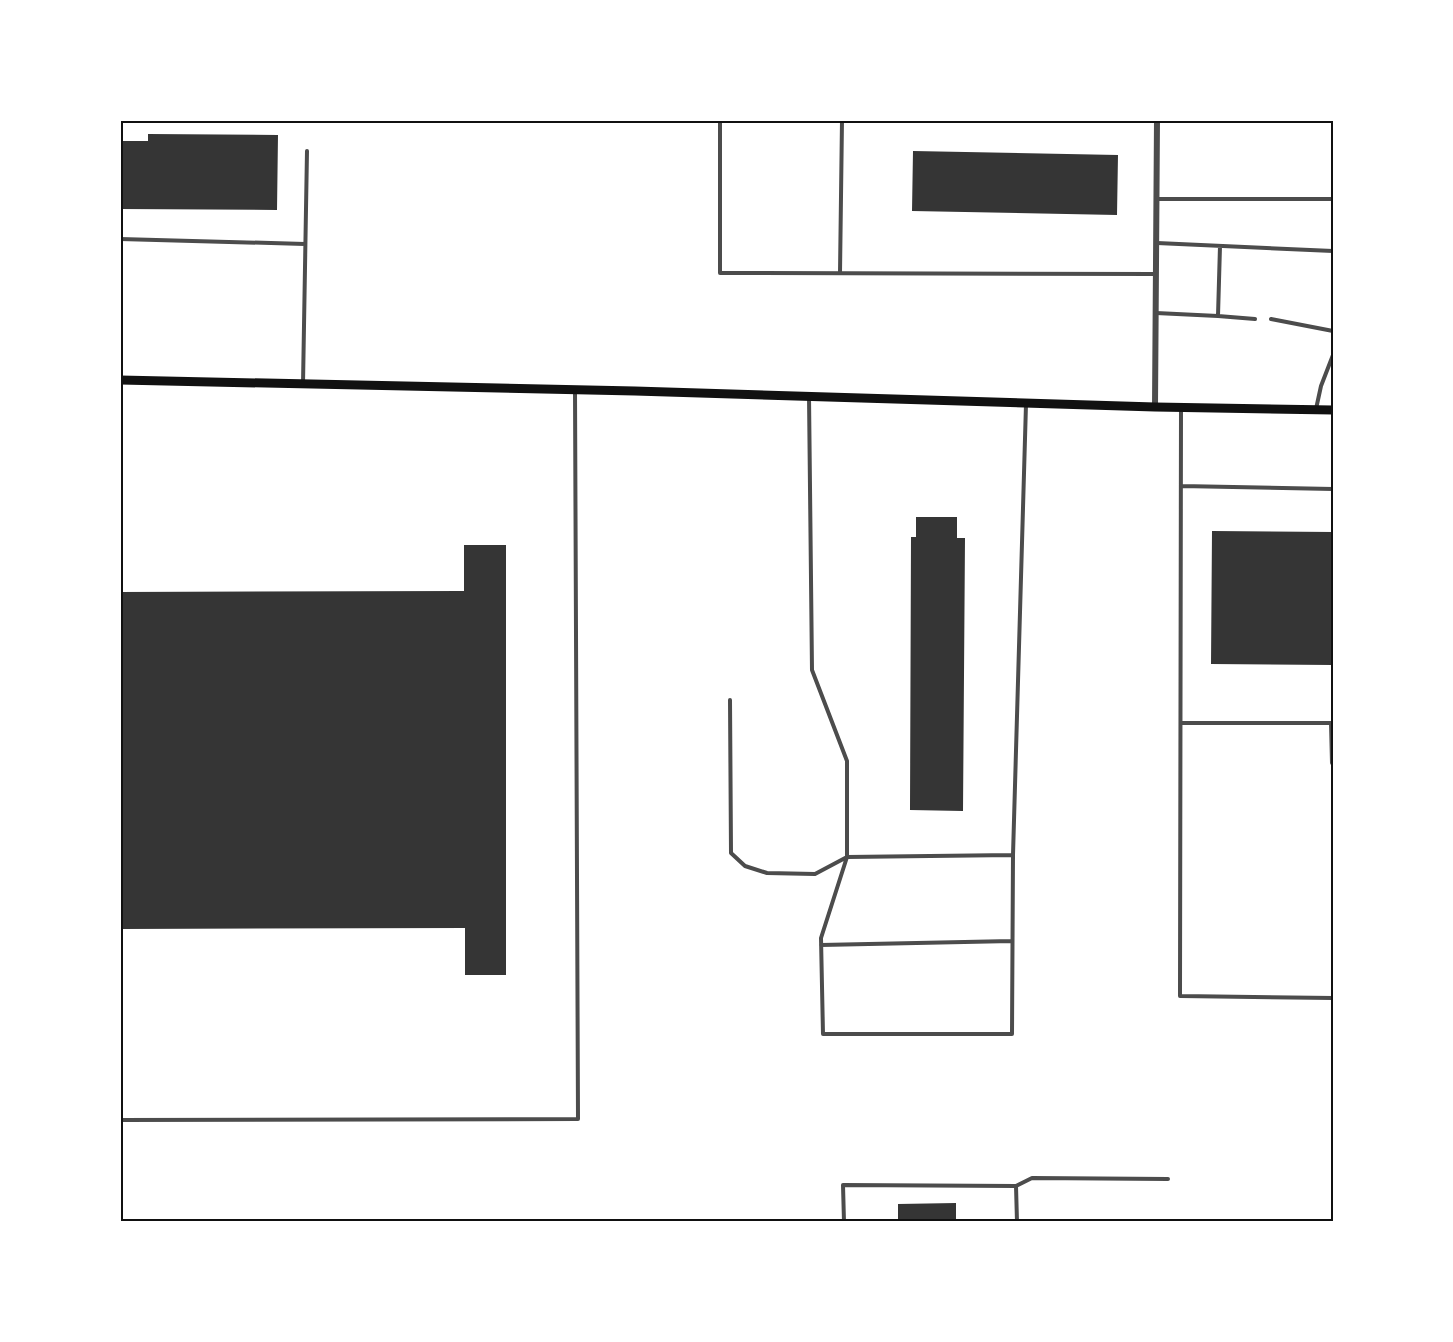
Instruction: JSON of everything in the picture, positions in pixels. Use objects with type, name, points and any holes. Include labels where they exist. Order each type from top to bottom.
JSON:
[{"type":"main road","points":[[120,380],[1333,410]]},
{"type":"street","points":[[1155,407],[1157,120]]},
{"type":"lane","points":[[720,120],[720,273],[1156,274]]},
{"type":"lane","points":[[840,273],[842,120]]},
{"type":"lane","points":[[303,384],[307,151]]},
{"type":"lane","points":[[1156,199],[1333,199]]},
{"type":"lane","points":[[120,239],[305,244]]},
{"type":"lane","points":[[1156,243],[1333,251],[1333,254]]},
{"type":"lane","points":[[1218,316],[1220,246]]},
{"type":"lane","points":[[1156,313],[1255,319]]},
{"type":"lane","points":[[1271,319],[1333,332]]},
{"type":"lane","points":[[1315,410],[1333,355]]},
{"type":"lane","points":[[120,1119],[578,1119],[575,390]]},
{"type":"lane","points":[[809,396],[812,670],[847,761],[848,857],[821,938],[823,1034],[1012,1034],[1013,855],[1026,403]]},
{"type":"lane","points":[[1181,407],[1180,996],[1333,998]]},
{"type":"lane","points":[[1181,486],[1333,489]]},
{"type":"lane","points":[[730,700],[732,853],[745,866],[767,873],[815,874],[848,857],[1013,855]]},
{"type":"lane","points":[[1181,723],[1331,723],[1333,764]]},
{"type":"lane","points":[[821,945],[1012,941]]},
{"type":"lane","points":[[844,1222],[843,1185],[1016,1186],[1032,1178],[1168,1179]]},
{"type":"lane","points":[[1016,1186],[1017,1222]]},
{"type":"building","points":[[148,134],[278,135],[277,210],[120,209],[120,141],[148,141]]},
{"type":"building","points":[[913,151],[1118,155],[1117,215],[912,211]]},
{"type":"building","points":[[916,517],[957,517],[957,538],[965,538],[963,811],[910,810],[911,537],[916,537]]},
{"type":"building","points":[[1212,531],[1333,532],[1333,665],[1211,664]]},
{"type":"building","points":[[464,545],[506,545],[506,975],[465,975],[465,928],[120,929],[120,592],[464,591]]},
{"type":"building","points":[[956,1203],[956,1222],[898,1222],[898,1204]]}]
